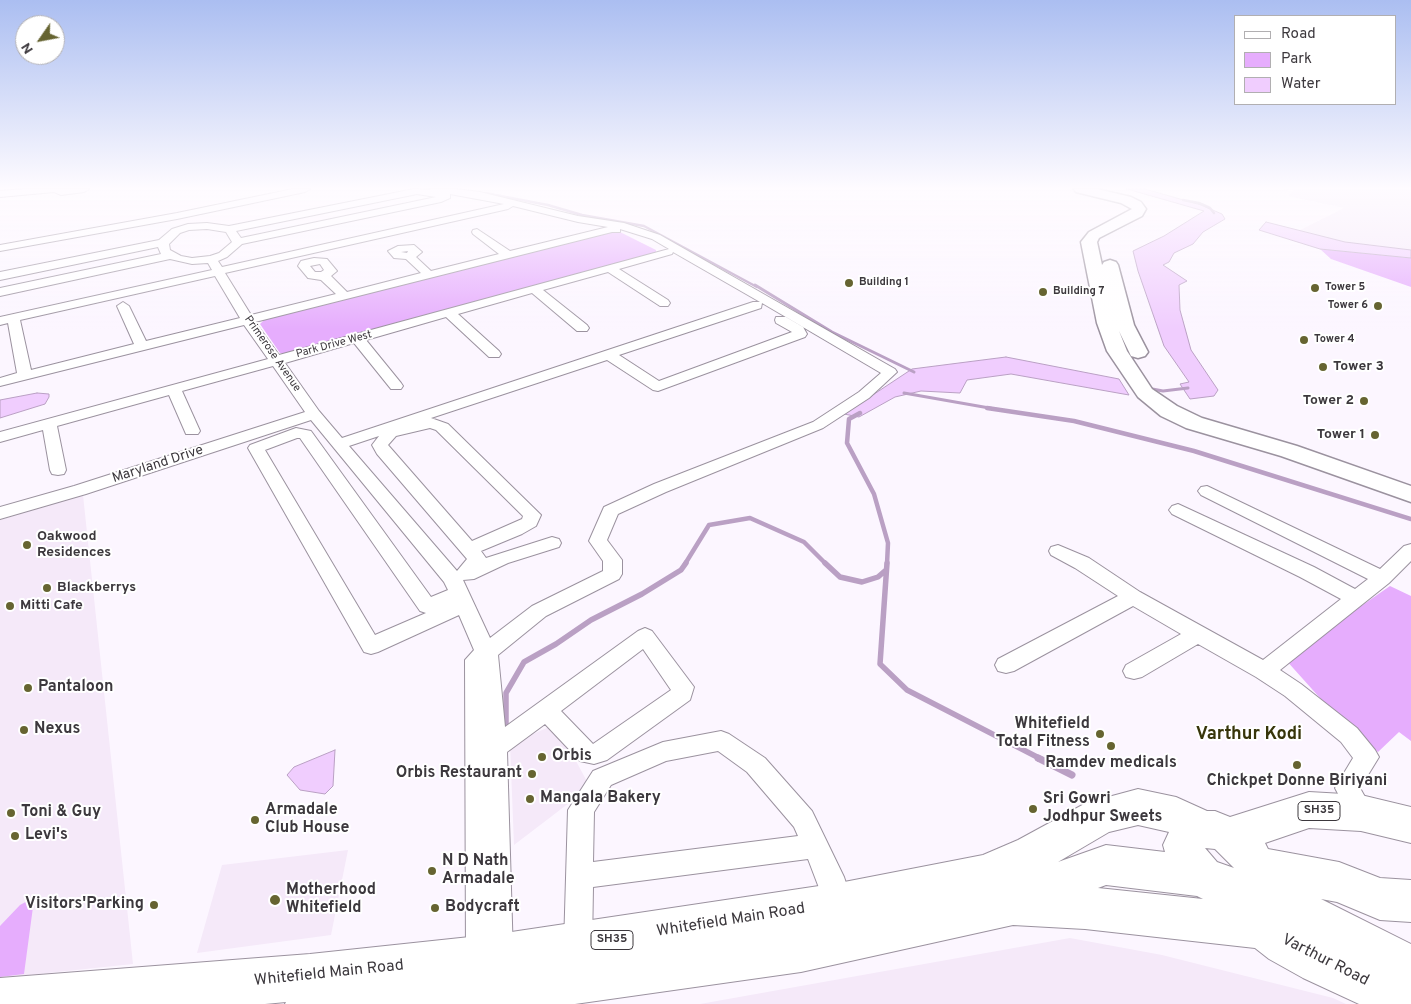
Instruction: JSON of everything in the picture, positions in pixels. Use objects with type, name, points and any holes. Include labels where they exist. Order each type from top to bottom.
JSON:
[{"type":"main road","name":"Whitefield Main Road","points":[[0,1002],[310,977],[484,978],[578,946],[839,904],[985,875],[1033,854],[1100,816],[1138,807],[1176,815],[1215,832],[1250,856],[1232,879],[1106,865],[1025,894],[1013,904],[801,949],[484,978],[309,1004]]},
{"type":"main road","name":"SH35","points":[[1411,825],[1361,813],[1309,810],[1215,832],[1193,832],[1187,837],[1184,845],[1186,856],[1192,866],[1232,879],[1339,882],[1380,899],[1411,901]]},
{"type":"main road","name":"Varthur Road","points":[[1232,879],[1264,927],[1285,943],[1319,962],[1411,1003]]},
{"type":"main road","points":[[1232,879],[1411,968]]},
{"type":"main road","points":[[1013,904],[1085,908],[1264,927]]},
{"type":"street","points":[[0,248],[67,236]]},
{"type":"street","points":[[0,252],[104,236]]},
{"type":"street","points":[[0,276],[163,243],[171,236]]},
{"type":"street","points":[[234,236],[238,242]]},
{"type":"street","points":[[0,292],[170,256],[192,261],[211,259],[223,255],[238,242],[267,236]]},
{"type":"street","points":[[25,376],[6,320],[377,236]]},
{"type":"street","points":[[482,236],[508,255]]},
{"type":"street","points":[[0,382],[585,236]]},
{"type":"street","points":[[609,355],[658,387],[800,334],[798,330],[668,252],[632,236]]},
{"type":"street","points":[[484,978],[476,660],[539,611],[612,574],[613,560],[598,541],[610,512],[660,488],[818,425],[864,395],[890,372],[650,236]]},
{"type":"street","points":[[1093,236],[1089,242],[1106,323],[1117,349],[1170,412],[1200,425],[1297,454],[1411,494]]},
{"type":"street","points":[[1115,236],[1105,244],[1125,325],[1137,350],[1146,384],[1214,419],[1294,440],[1411,481]]},
{"type":"street","points":[[163,243],[164,250],[170,256]]},
{"type":"street","name":"Park Drive West","points":[[0,437],[668,252]]},
{"type":"street","points":[[409,256],[429,275]]},
{"type":"street","name":"Primerose Avenue","points":[[211,259],[248,321],[314,414],[461,587],[486,652],[489,662],[495,748],[484,978]]},
{"type":"street","points":[[610,268],[664,303]]},
{"type":"street","points":[[324,276],[344,296]]},
{"type":"street","points":[[534,290],[582,328]]},
{"type":"street","points":[[339,444],[757,305]]},
{"type":"street","points":[[123,306],[142,347]]},
{"type":"street","points":[[449,313],[494,354]]},
{"type":"street","points":[[357,338],[396,386]]},
{"type":"street","points":[[1117,349],[1137,350]]},
{"type":"street","points":[[174,389],[192,431]]},
{"type":"street","name":"Maryland Drive","points":[[0,513],[80,490],[314,414]]},
{"type":"street","points":[[49,423],[58,470]]},
{"type":"street","points":[[461,587],[477,559],[383,451],[380,445],[390,433],[420,424],[431,423],[442,428],[532,515],[530,522],[516,530],[469,549]]},
{"type":"street","points":[[431,612],[305,434],[296,433],[256,448],[371,646],[431,612],[461,587],[500,559],[552,543]]},
{"type":"street","points":[[1207,491],[1382,578]]},
{"type":"street","points":[[1178,510],[1307,572],[1355,598]]},
{"type":"street","points":[[1058,550],[1082,563],[1133,597],[1164,612],[1198,634],[1264,670],[1350,735],[1367,757],[1347,788],[1361,813]]},
{"type":"street","points":[[1264,670],[1409,556]]},
{"type":"street","points":[[1006,665],[1133,597]]},
{"type":"street","points":[[1134,671],[1198,634]]},
{"type":"street","points":[[495,748],[645,636],[683,687],[682,694],[594,754],[588,754],[546,710]]},
{"type":"street","points":[[578,946],[581,810],[602,778],[663,752],[721,741],[756,765],[803,819],[830,877],[839,904]]},
{"type":"street","points":[[580,876],[815,846]]},
{"type":"shaded area","points":[[1319,236],[1411,236],[1411,250],[1345,242]]},
{"type":"shaded area","points":[[83,495],[133,964],[0,978],[0,520]]},
{"type":"shaded area","points":[[556,724],[590,787],[514,845],[510,744]]},
{"type":"shaded area","name":"Motherhood Whitefield","points":[[348,850],[331,935],[197,953],[222,865]]},
{"type":"shaded area","points":[[1070,938],[1162,955],[1333,998],[1346,1004],[700,1004]]},
{"type":"green space","points":[[599,236],[628,236],[656,250],[656,253],[284,354],[280,353],[260,324],[265,319]]},
{"type":"green space","points":[[1320,249],[1411,258],[1411,287],[1331,259]]},
{"type":"green space","points":[[1390,586],[1411,596],[1411,741],[1399,732],[1378,752],[1346,727],[1285,659]]},
{"type":"green space","points":[[31,899],[33,907],[24,974],[0,977],[0,926],[20,905]]},
{"type":"water","points":[[1164,236],[1200,236],[1193,244],[1174,253],[1169,262],[1163,265],[1187,281],[1179,285],[1180,310],[1191,350],[1218,390],[1214,396],[1190,399],[1180,384],[1189,382],[1164,346],[1138,271],[1133,251]]},
{"type":"water","points":[[1278,236],[1321,236],[1345,242],[1411,250],[1411,258],[1320,249]]},
{"type":"water","points":[[1006,357],[1119,379],[1129,395],[1011,374],[967,380],[960,393],[921,391],[895,397],[859,417],[844,414],[912,369]]},
{"type":"water","points":[[37,393],[49,394],[45,404],[0,418],[0,400]]},
{"type":"water","points":[[335,750],[333,786],[325,794],[300,790],[287,775],[294,767]]},
{"type":"waterway","points":[[662,236],[757,287]]},
{"type":"waterway","points":[[755,285],[832,332],[914,372]]},
{"type":"waterway","points":[[1147,388],[1163,391],[1188,388]]},
{"type":"waterway","points":[[904,393],[995,409]]},
{"type":"waterway","points":[[987,408],[1074,421],[1194,451],[1411,519]]},
{"type":"waterway","points":[[860,413],[849,419],[847,443],[874,494],[888,543],[887,564]]},
{"type":"waterway","points":[[685,564],[709,525],[750,518],[804,542],[825,563]]},
{"type":"waterway","points":[[506,726],[506,693],[524,662],[556,644],[591,620],[642,594],[681,570],[686,563]]},
{"type":"waterway","points":[[825,563],[840,577],[862,582],[878,577],[886,570]]},
{"type":"waterway","points":[[887,563],[880,664],[907,690],[1041,759]]},
{"type":"waterway","points":[[1038,758],[1072,775]]},
{"type":"place","name":"Building 1","points":[[849,283]]},
{"type":"place","name":"Tower 5","points":[[1315,288]]},
{"type":"place","name":"Building 7","points":[[1043,292]]},
{"type":"place","name":"Tower 6","points":[[1378,306]]},
{"type":"place","name":"Tower 4","points":[[1304,340]]},
{"type":"place","name":"Tower 3","points":[[1323,367]]},
{"type":"place","name":"Tower 2","points":[[1364,401]]},
{"type":"place","name":"Tower 1","points":[[1375,435]]},
{"type":"place","name":"Oakwood Residences","points":[[27,545]]},
{"type":"place","name":"Blackberrys","points":[[47,588]]},
{"type":"place","name":"Mitti Cafe","points":[[10,606]]},
{"type":"place","name":"Pantaloon","points":[[28,688]]},
{"type":"place","name":"Nexus","points":[[24,730]]},
{"type":"place","name":"Whitefield Total Fitness","points":[[1100,734]]},
{"type":"place","name":"Ramdev medicals","points":[[1111,746]]},
{"type":"place","name":"Orbis","points":[[542,757]]},
{"type":"place","name":"Chickpet Donne Biriyani","points":[[1297,765]]},
{"type":"place","name":"Orbis Restaurant","points":[[532,774]]},
{"type":"place","name":"Mangala Bakery","points":[[530,799]]},
{"type":"place","name":"Sri Gowri Jodhpur Sweets","points":[[1033,809]]},
{"type":"place","name":"Toni & Guy","points":[[11,813]]},
{"type":"place","name":"Armadale Club House","points":[[255,820]]},
{"type":"place","name":"Levi's","points":[[15,836]]},
{"type":"place","name":"N D Nath Armadale","points":[[432,871]]},
{"type":"place","name":"Motherhood Whitefield","points":[[275,900]]},
{"type":"place","name":"Visitors'Parking","points":[[154,905]]},
{"type":"place","name":"Bodycraft","points":[[435,908]]},
{"type":"district","name":"Varthur Kodi","points":[[1249,735]]}]
